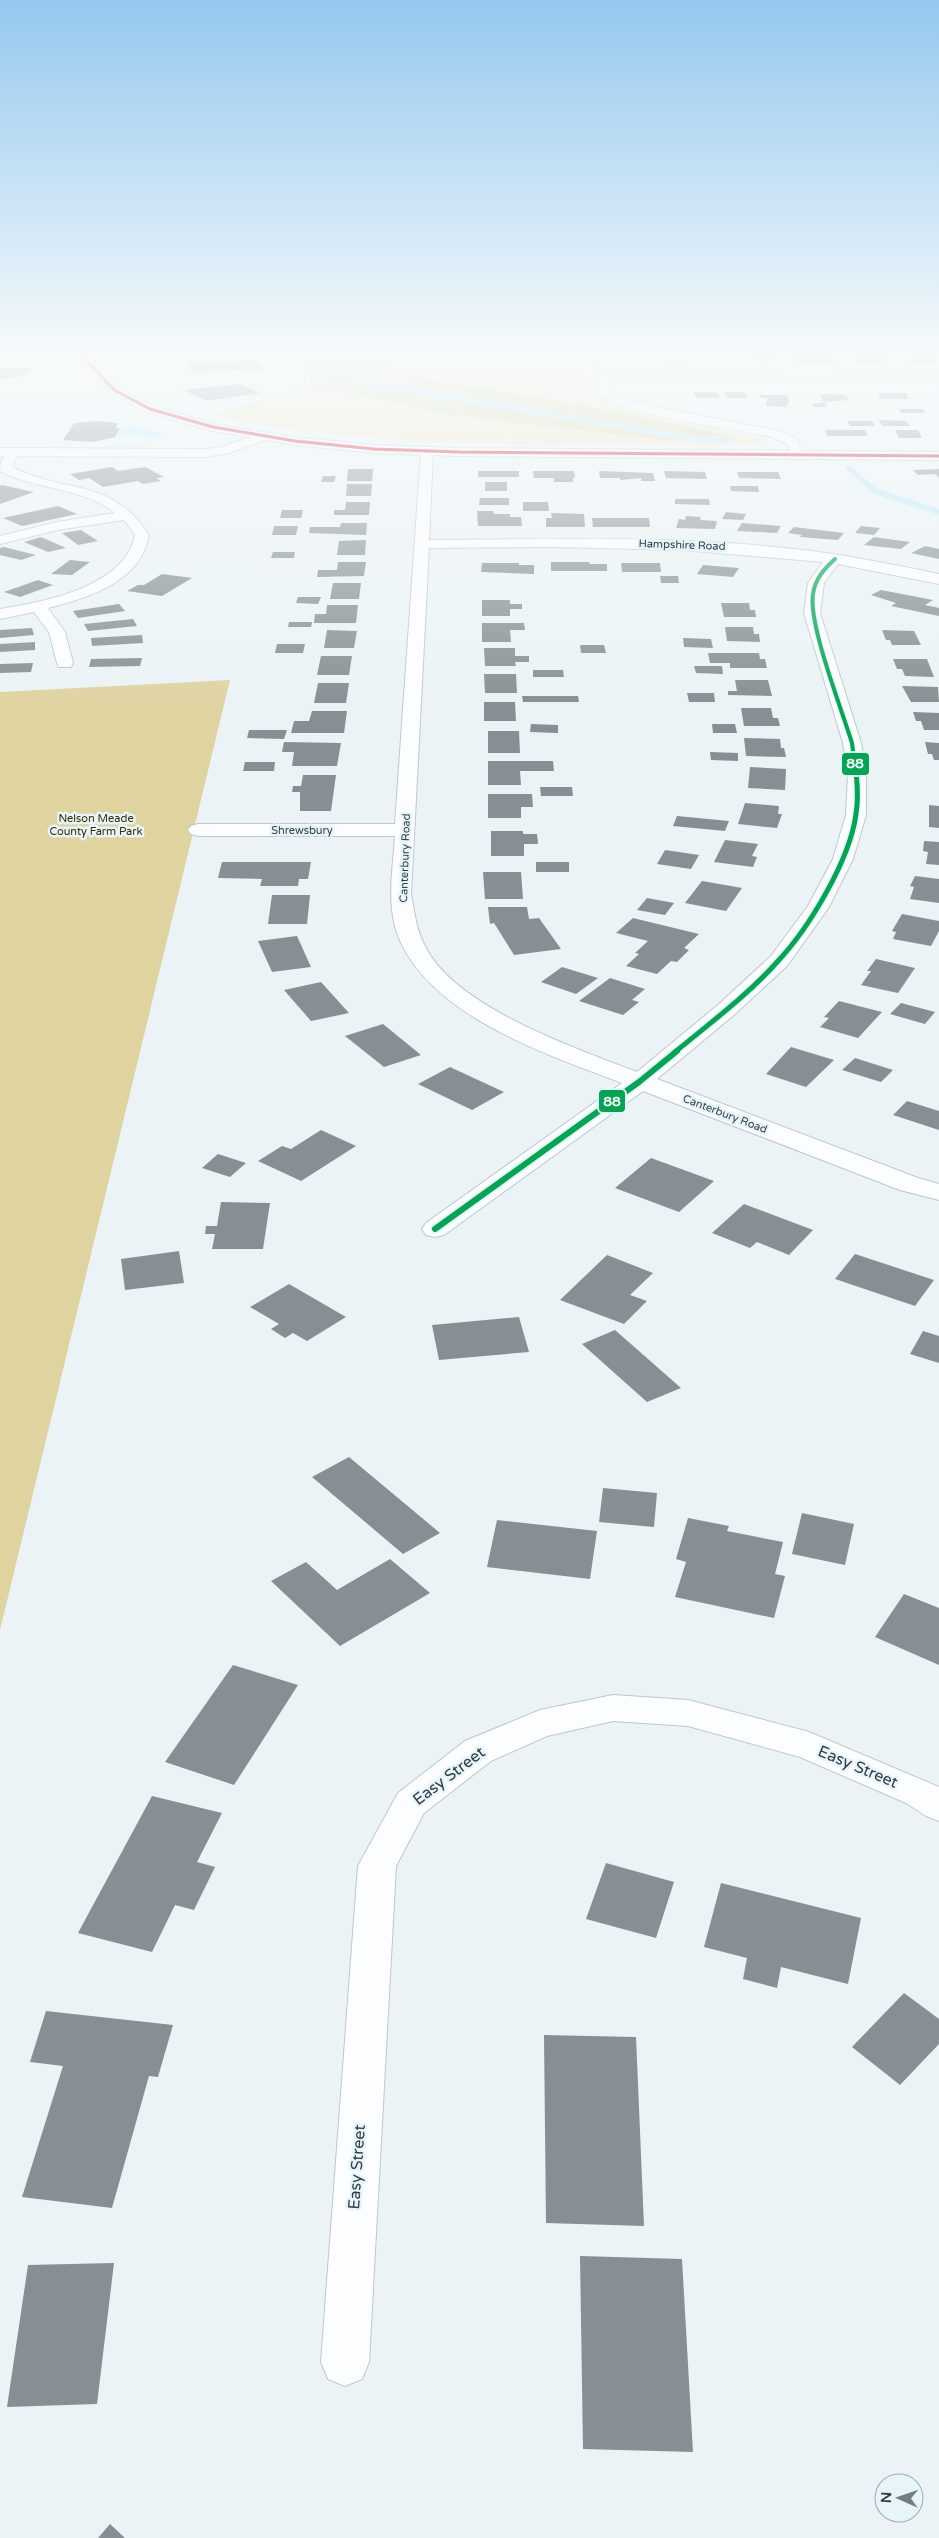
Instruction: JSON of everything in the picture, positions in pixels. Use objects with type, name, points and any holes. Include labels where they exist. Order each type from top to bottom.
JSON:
[{"type":"street","points":[[0,614],[38,607],[90,590],[121,571],[137,554],[142,535],[128,515],[90,494],[16,476],[10,471]]},
{"type":"street","name":"Canterbury Road","points":[[426,471],[401,895],[407,931],[425,963],[452,990],[492,1018],[534,1041],[909,1184],[939,1192]]},
{"type":"street","points":[[0,479],[16,476]]},
{"type":"street","points":[[0,540],[57,526],[128,515]]},
{"type":"street","name":"Hampshire Road","points":[[423,544],[672,544],[758,549],[834,559],[939,579]]},
{"type":"street","points":[[434,1229],[640,1082],[727,1009],[779,961],[818,907],[843,859],[856,815],[857,775],[852,743],[812,613],[811,595],[814,583],[821,572],[834,559]]},
{"type":"street","points":[[38,607],[52,623],[62,641],[64,663]]},
{"type":"street","name":"Shrewsbury","points":[[198,830],[405,830]]},
{"type":"street","name":"Easy Street","points":[[345,2362],[377,1866],[410,1804],[478,1751],[540,1724],[613,1708],[688,1712],[809,1746],[919,1793],[939,1806]]},
{"type":"green space","name":"Nelson Meade County Farm Park","points":[[230,680],[0,1630],[0,692]]},
{"type":"building","points":[[85,471],[153,471],[164,477],[156,478],[161,481],[143,484],[138,481],[103,487],[89,478],[79,480],[70,474]]},
{"type":"building","points":[[348,471],[373,471],[372,481],[347,481]]},
{"type":"building","points":[[478,471],[519,471],[519,477],[478,477]]},
{"type":"building","points":[[533,471],[574,471],[575,478],[573,478],[573,482],[554,482],[554,478],[534,478]]},
{"type":"building","points":[[599,471],[653,473],[655,481],[641,481],[641,478],[621,480],[620,478],[600,478]]},
{"type":"building","points":[[664,471],[682,471],[705,472],[707,479],[666,478]]},
{"type":"building","points":[[914,471],[939,471],[939,478],[935,474],[918,475]]},
{"type":"building","points":[[737,472],[778,472],[781,479],[739,478]]},
{"type":"building","points":[[323,476],[336,476],[334,482],[321,482]]},
{"type":"building","points":[[485,482],[507,482],[507,491],[485,491]]},
{"type":"building","points":[[347,484],[372,484],[371,496],[346,496]]},
{"type":"building","points":[[0,486],[34,492],[0,504]]},
{"type":"building","points":[[730,486],[758,486],[759,492],[731,491]]},
{"type":"building","points":[[480,498],[509,498],[509,505],[479,505]]},
{"type":"building","points":[[675,499],[709,499],[710,505],[675,504]]},
{"type":"building","points":[[346,502],[370,502],[369,515],[334,515],[334,510],[345,510]]},
{"type":"building","points":[[523,502],[548,502],[549,511],[523,511]]},
{"type":"building","points":[[58,506],[77,514],[22,526],[3,518]]},
{"type":"building","points":[[282,510],[303,510],[301,518],[280,518]]},
{"type":"building","points":[[477,511],[493,511],[494,514],[510,514],[510,517],[521,517],[522,526],[478,526]]},
{"type":"building","points":[[726,512],[746,514],[743,520],[722,519]]},
{"type":"building","points":[[551,513],[584,514],[585,527],[546,527],[546,518],[552,518]]},
{"type":"building","points":[[686,516],[701,517],[700,520],[717,521],[715,529],[676,528],[679,519],[685,520]]},
{"type":"building","points":[[592,518],[649,518],[650,527],[593,527]]},
{"type":"building","points":[[341,523],[367,523],[366,535],[309,533],[310,527],[340,527]]},
{"type":"building","points":[[742,523],[781,526],[777,533],[737,531]]},
{"type":"building","points":[[274,526],[298,526],[296,535],[272,535]]},
{"type":"building","points":[[861,526],[880,528],[874,535],[855,533]]},
{"type":"building","points":[[794,527],[844,533],[838,540],[800,537],[802,535],[788,533]]},
{"type":"building","points":[[81,530],[98,541],[78,545],[62,533]]},
{"type":"building","points":[[41,537],[66,548],[48,552],[24,542]]},
{"type":"building","points":[[874,537],[910,542],[901,549],[864,545]]},
{"type":"building","points":[[366,540],[365,555],[337,555],[339,541]]},
{"type":"building","points":[[925,546],[939,549],[939,559],[911,553]]},
{"type":"building","points":[[4,547],[36,555],[21,560],[0,555],[0,548]]},
{"type":"building","points":[[273,552],[295,552],[294,558],[271,558]]},
{"type":"building","points":[[70,560],[90,562],[72,575],[51,574]]},
{"type":"building","points":[[338,562],[366,562],[364,576],[317,577],[318,570],[337,570]]},
{"type":"building","points":[[551,562],[607,564],[607,571],[551,571]]},
{"type":"building","points":[[482,563],[534,565],[534,574],[481,572]]},
{"type":"building","points":[[621,563],[660,563],[661,572],[622,572]]},
{"type":"building","points":[[703,565],[739,568],[733,577],[697,574]]},
{"type":"building","points":[[162,574],[192,578],[162,596],[127,591],[138,585],[144,585]]},
{"type":"building","points":[[660,576],[678,576],[679,583],[661,583]]},
{"type":"building","points":[[38,580],[53,585],[20,597],[4,592]]},
{"type":"building","points":[[333,583],[361,583],[359,599],[330,599]]},
{"type":"building","points":[[881,590],[933,600],[925,605],[939,608],[939,616],[891,606],[896,603],[871,595]]},
{"type":"building","points":[[298,597],[321,597],[318,604],[296,603]]},
{"type":"building","points":[[482,600],[510,600],[510,604],[522,604],[522,609],[510,609],[510,616],[482,616]]},
{"type":"building","points":[[721,603],[749,603],[750,610],[755,610],[756,617],[724,617]]},
{"type":"building","points":[[119,604],[125,611],[78,618],[73,611]]},
{"type":"building","points":[[327,605],[358,605],[356,623],[314,623],[315,614],[326,614]]},
{"type":"building","points":[[133,619],[137,626],[88,631],[84,624]]},
{"type":"building","points":[[289,622],[312,622],[311,627],[288,627]]},
{"type":"building","points":[[482,623],[524,623],[525,630],[510,630],[511,642],[482,642]]},
{"type":"building","points":[[725,627],[753,627],[754,634],[759,634],[760,642],[727,641]]},
{"type":"building","points":[[32,628],[34,635],[0,638],[0,630]]},
{"type":"building","points":[[327,630],[357,631],[354,648],[324,648]]},
{"type":"building","points":[[882,630],[914,631],[921,645],[892,645],[890,640],[886,640]]},
{"type":"building","points":[[142,635],[143,643],[92,646],[91,638]]},
{"type":"building","points":[[683,638],[711,639],[713,648],[684,647]]},
{"type":"building","points":[[35,642],[35,650],[0,652],[0,644]]},
{"type":"building","points":[[277,644],[305,644],[303,653],[275,653]]},
{"type":"building","points":[[580,645],[604,645],[606,653],[581,653]]},
{"type":"building","points":[[484,648],[515,648],[515,656],[529,656],[529,662],[515,662],[516,666],[485,666]]},
{"type":"building","points":[[708,653],[759,653],[760,659],[765,659],[767,668],[730,668],[730,663],[710,663]]},
{"type":"building","points":[[321,656],[352,656],[349,675],[317,675]]},
{"type":"building","points":[[142,658],[140,666],[89,667],[91,659]]},
{"type":"building","points":[[893,659],[927,659],[934,677],[905,676],[902,669],[897,669]]},
{"type":"building","points":[[33,663],[31,672],[0,673],[0,664]]},
{"type":"building","points":[[694,666],[722,666],[723,674],[696,673]]},
{"type":"building","points":[[533,670],[563,670],[564,677],[533,677]]},
{"type":"building","points":[[484,674],[516,674],[517,693],[485,693]]},
{"type":"building","points":[[735,680],[768,680],[772,696],[728,695],[728,691],[737,691]]},
{"type":"building","points":[[318,683],[349,683],[346,703],[314,703]]},
{"type":"building","points":[[902,686],[938,687],[939,702],[911,702]]},
{"type":"building","points":[[687,693],[714,693],[715,702],[689,702]]},
{"type":"building","points":[[522,696],[578,696],[579,702],[523,702]]},
{"type":"building","points":[[484,702],[515,702],[516,721],[484,721]]},
{"type":"building","points":[[741,708],[771,708],[773,718],[778,718],[780,726],[744,726]]},
{"type":"building","points":[[312,711],[347,711],[344,733],[291,733],[294,721],[309,721]]},
{"type":"building","points":[[913,712],[939,713],[939,730],[924,730],[921,721],[916,721]]},
{"type":"building","points":[[531,724],[558,725],[558,733],[530,732]]},
{"type":"building","points":[[712,724],[735,724],[737,733],[713,733]]},
{"type":"building","points":[[249,730],[287,730],[284,739],[247,738]]},
{"type":"building","points":[[488,731],[519,731],[520,753],[488,753]]},
{"type":"building","points":[[744,738],[780,739],[781,748],[784,748],[786,757],[746,756]]},
{"type":"building","points":[[284,742],[341,743],[337,766],[292,766],[294,752],[282,752]]},
{"type":"building","points":[[925,742],[939,743],[939,760],[934,760],[932,754],[928,754]]},
{"type":"building","points":[[710,752],[738,753],[738,761],[711,760]]},
{"type":"building","points":[[488,761],[553,761],[554,771],[520,771],[521,785],[488,785]]},
{"type":"building","points":[[245,762],[275,762],[274,771],[243,771]]},
{"type":"building","points":[[750,767],[786,769],[785,790],[748,788]]},
{"type":"building","points":[[303,775],[336,775],[331,811],[300,811],[300,792],[292,792],[293,786],[301,786]]},
{"type":"building","points":[[540,787],[572,787],[573,796],[541,796]]},
{"type":"building","points":[[488,794],[532,794],[533,807],[521,807],[521,818],[488,818]]},
{"type":"building","points":[[745,803],[779,806],[778,814],[782,814],[777,828],[738,824]]},
{"type":"building","points":[[929,805],[939,806],[939,828],[929,827]]},
{"type":"building","points":[[677,816],[729,821],[725,831],[673,826]]},
{"type":"building","points":[[491,831],[523,831],[523,834],[537,834],[538,844],[524,844],[524,856],[491,856]]},
{"type":"building","points":[[725,840],[758,844],[752,856],[757,857],[753,867],[714,862]]},
{"type":"building","points":[[924,841],[939,842],[939,865],[926,864],[928,852],[923,851]]},
{"type":"building","points":[[665,850],[699,855],[691,869],[657,864]]},
{"type":"building","points":[[222,862],[311,862],[308,879],[299,879],[298,886],[260,886],[262,879],[218,878]]},
{"type":"building","points":[[536,862],[569,862],[569,872],[536,872]]},
{"type":"building","points":[[483,872],[521,872],[523,899],[485,899]]},
{"type":"building","points":[[915,876],[939,879],[939,903],[910,899],[914,887],[910,886]]},
{"type":"building","points":[[702,881],[742,888],[726,911],[685,903]]},
{"type":"building","points":[[272,895],[310,895],[307,924],[268,924]]},
{"type":"building","points":[[647,898],[674,903],[665,915],[637,910]]},
{"type":"building","points":[[488,907],[527,907],[529,919],[539,918],[561,949],[514,955],[494,923],[490,924]]},
{"type":"building","points":[[902,914],[939,921],[939,931],[931,946],[893,939],[896,932],[892,931]]},
{"type":"building","points":[[633,918],[699,934],[684,948],[689,950],[677,962],[671,961],[657,974],[626,966],[639,954],[635,953],[648,941],[616,933]]},
{"type":"building","points":[[297,936],[311,967],[272,972],[258,941]]},
{"type":"building","points":[[876,959],[915,968],[898,993],[861,985],[871,971],[867,971]]},
{"type":"building","points":[[562,967],[598,978],[576,994],[541,982]]},
{"type":"building","points":[[610,978],[645,989],[632,1000],[639,1002],[623,1015],[579,1001]]},
{"type":"building","points":[[321,982],[349,1013],[311,1021],[284,990]]},
{"type":"building","points":[[839,1001],[882,1012],[858,1038],[820,1027],[829,1018],[824,1017]]},
{"type":"building","points":[[901,1003],[935,1012],[925,1024],[890,1014]]},
{"type":"building","points":[[383,1024],[421,1055],[384,1067],[345,1036]]},
{"type":"building","points":[[791,1047],[834,1060],[806,1087],[766,1074]]},
{"type":"building","points":[[855,1058],[893,1070],[881,1082],[842,1070]]},
{"type":"building","points":[[450,1067],[504,1092],[472,1110],[418,1084]]},
{"type":"building","points":[[907,1101],[939,1111],[939,1130],[893,1115]]},
{"type":"building","points":[[321,1130],[356,1146],[301,1181],[258,1161],[282,1146],[291,1149]]},
{"type":"building","points":[[218,1154],[246,1163],[230,1177],[202,1168]]},
{"type":"building","points":[[651,1158],[714,1181],[679,1212],[615,1188]]},
{"type":"building","points":[[221,1202],[270,1203],[263,1249],[212,1249],[215,1234],[205,1234],[206,1226],[217,1226]]},
{"type":"building","points":[[744,1204],[813,1230],[789,1255],[757,1242],[750,1248],[712,1233]]},
{"type":"building","points":[[179,1251],[184,1283],[125,1290],[121,1259]]},
{"type":"building","points":[[855,1254],[934,1280],[915,1306],[835,1279]]},
{"type":"building","points":[[607,1255],[653,1273],[630,1295],[647,1301],[624,1324],[560,1300]]},
{"type":"building","points":[[289,1284],[346,1317],[307,1341],[293,1333],[285,1338],[271,1329],[279,1324],[250,1307]]},
{"type":"building","points":[[519,1317],[529,1352],[439,1360],[432,1325]]},
{"type":"building","points":[[615,1330],[681,1388],[647,1402],[582,1344]]},
{"type":"building","points":[[923,1331],[939,1336],[939,1363],[910,1354]]},
{"type":"building","points":[[349,1457],[440,1533],[403,1554],[312,1477]]},
{"type":"building","points":[[603,1488],[657,1493],[654,1527],[599,1522]]},
{"type":"building","points":[[802,1513],[854,1524],[845,1565],[792,1554]]},
{"type":"building","points":[[688,1518],[729,1526],[727,1531],[783,1542],[775,1574],[785,1576],[774,1618],[675,1597],[686,1562],[676,1559]]},
{"type":"building","points":[[497,1520],[597,1531],[590,1579],[487,1567]]},
{"type":"building","points":[[390,1559],[430,1593],[340,1646],[271,1581],[306,1562],[337,1590]]},
{"type":"building","points":[[904,1594],[939,1608],[939,1665],[875,1637]]},
{"type":"building","points":[[233,1665],[298,1685],[234,1785],[165,1762]]},
{"type":"building","points":[[152,1796],[222,1813],[197,1862],[215,1867],[194,1910],[175,1905],[152,1952],[78,1933]]},
{"type":"building","points":[[606,1863],[674,1882],[656,1938],[586,1919]]},
{"type":"building","points":[[721,1883],[861,1918],[848,1984],[781,1967],[777,1988],[743,1979],[747,1958],[704,1947]]},
{"type":"building","points":[[904,1993],[939,2019],[939,2044],[900,2085],[852,2047]]},
{"type":"building","points":[[46,2011],[173,2025],[158,2077],[149,2076],[112,2208],[22,2197],[63,2066],[30,2062]]},
{"type":"building","points":[[544,2035],[636,2037],[644,2226],[546,2223]]},
{"type":"building","points":[[580,2256],[682,2259],[693,2452],[583,2449]]},
{"type":"building","points":[[114,2263],[97,2404],[7,2407],[28,2265]]},
{"type":"building","points":[[110,2524],[125,2538],[98,2538]]},
{"type":"waterway","points":[[852,471],[875,491],[939,512]]},
{"type":"transit line","name":"88","points":[[435,1229],[639,1082],[727,1009],[779,961],[818,907],[843,859],[856,815],[857,775],[852,743],[812,613],[812,596],[816,583],[823,571],[835,559]]}]
